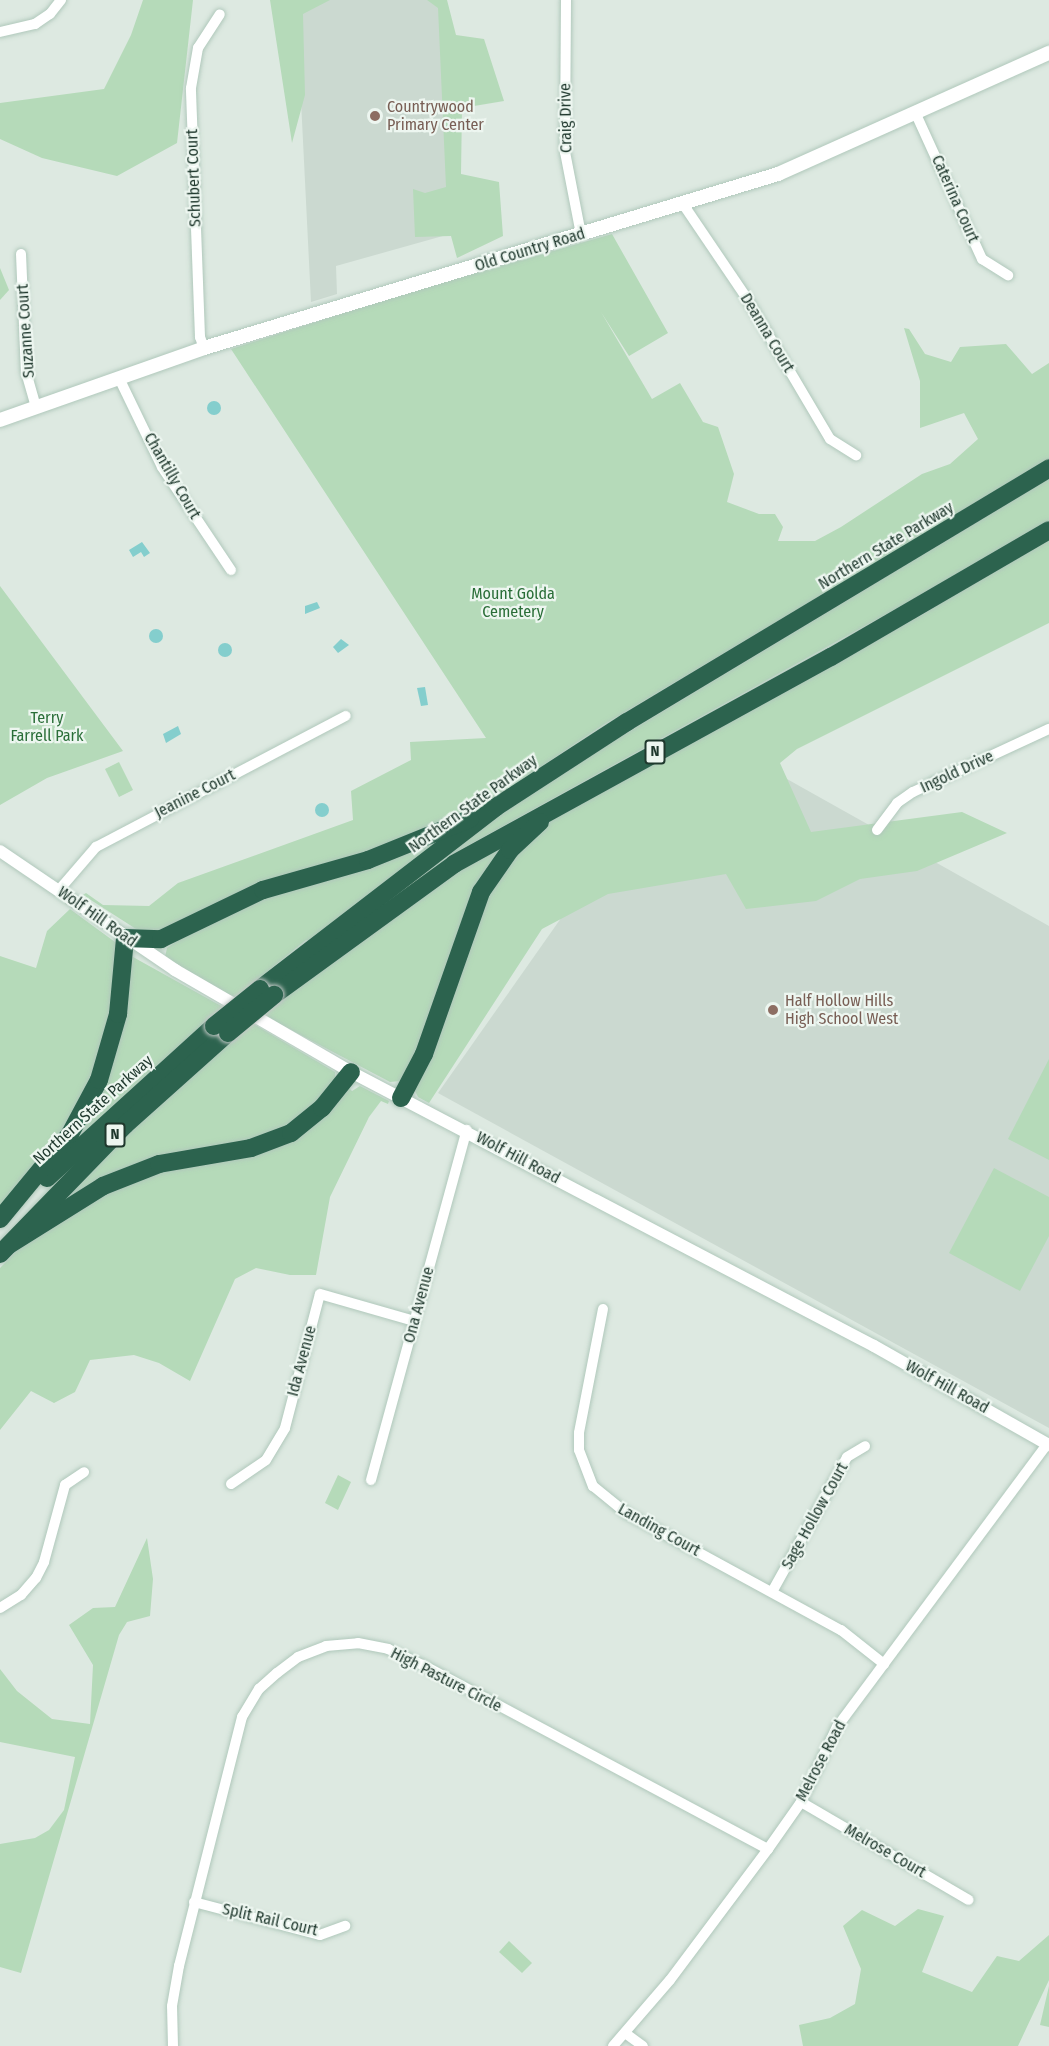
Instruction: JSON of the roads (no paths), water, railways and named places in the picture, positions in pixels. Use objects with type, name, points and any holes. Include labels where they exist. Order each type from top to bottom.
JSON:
[{"type":"highway","name":"Northern State Parkway","points":[[0,1221],[221,1029],[496,807],[627,722],[1049,468]]},
{"type":"highway","name":"Northern State Parkway","points":[[267,992],[454,864],[562,801],[831,657],[1049,530]]},
{"type":"highway","points":[[401,1098],[424,1054],[481,892],[510,850],[562,801]]},
{"type":"highway","points":[[0,1221],[70,1134],[99,1080],[118,1014],[125,938],[153,941],[179,932],[262,890],[368,860],[496,807]]},
{"type":"highway","points":[[154,957],[179,932]]},
{"type":"highway","name":"Northern State Parkway","points":[[5,1249],[221,1029]]},
{"type":"highway","points":[[5,1249],[103,1186],[159,1164],[251,1148],[291,1133],[322,1108],[351,1072]]},
{"type":"main road","name":"Old Country Road","points":[[0,420],[204,348],[683,204],[803,164],[1049,52]]},
{"type":"street","points":[[0,32],[35,24],[50,14],[61,0]]},
{"type":"street","name":"Craig Drive","points":[[566,0],[565,152],[581,234]]},
{"type":"street","name":"Schubert Court","points":[[204,348],[200,336],[191,88],[198,48],[220,14]]},
{"type":"street","name":"Caterina Court","points":[[915,112],[982,259],[1008,274]]},
{"type":"street","name":"Deanna Court","points":[[683,204],[746,297],[830,439],[856,455]]},
{"type":"street","name":"Suzanne Court","points":[[21,254],[26,372],[36,408]]},
{"type":"street","name":"Chantilly Court","points":[[119,378],[162,467],[231,570]]},
{"type":"street","name":"Jeanine Court","points":[[58,890],[96,847],[346,716]]},
{"type":"street","name":"Ingold Drive","points":[[877,830],[897,803],[913,792],[1049,729]]},
{"type":"street","name":"Wolf Hill Road","points":[[0,851],[154,957],[351,1072],[467,1130],[874,1346],[1048,1444]]},
{"type":"street","name":"Ona Avenue","points":[[371,1480],[467,1130]]},
{"type":"street","name":"Ida Avenue","points":[[231,1484],[267,1460],[285,1428],[320,1294],[414,1321]]},
{"type":"street","name":"Landing Court","points":[[603,1309],[579,1433],[579,1450],[593,1486],[626,1513],[841,1630],[884,1664]]},
{"type":"street","name":"Melrose Road","points":[[613,2046],[670,1980],[768,1850],[801,1802],[837,1727],[1048,1444]]},
{"type":"street","name":"Sage Hollow Court","points":[[772,1592],[847,1457],[865,1446]]},
{"type":"street","points":[[0,1608],[21,1594],[36,1578],[44,1562],[65,1485],[84,1472]]},
{"type":"street","name":"High Pasture Circle","points":[[173,2046],[172,2006],[194,1902],[233,1744],[242,1717],[259,1689],[298,1657],[326,1646],[358,1643],[388,1649],[423,1665],[768,1850]]},
{"type":"street","name":"Melrose Court","points":[[801,1802],[969,1900]]},
{"type":"street","name":"Split Rail Court","points":[[194,1902],[320,1935],[345,1926]]},
{"type":"street","points":[[625,2033],[643,2046]]},
{"type":"water","points":[[214,401],[219,403],[221,408],[219,413],[214,415],[209,413],[207,408],[209,403]]},
{"type":"water","points":[[142,542],[150,553],[144,557],[141,552],[133,557],[129,550]]},
{"type":"water","points":[[317,602],[320,608],[305,614],[305,606]]},
{"type":"water","points":[[156,629],[161,631],[163,636],[161,641],[156,643],[151,641],[149,636],[151,631]]},
{"type":"water","points":[[341,639],[349,645],[338,653],[333,647]]},
{"type":"water","points":[[225,643],[230,645],[232,650],[230,655],[225,657],[220,655],[218,650],[220,645]]},
{"type":"water","points":[[425,687],[428,705],[421,706],[417,688]]},
{"type":"water","points":[[178,726],[181,734],[166,743],[163,734]]},
{"type":"water","points":[[322,803],[327,805],[329,810],[327,815],[322,817],[317,815],[315,810],[317,805]]},
{"type":"place","name":"Countrywood Primary Center","points":[[375,116]]},
{"type":"place","name":"Half Hollow Hills High School West","points":[[773,1010]]},
{"type":"park label","name":"Mount Golda Cemetery","points":[[513,603]]},
{"type":"park label","name":"Terry Farrell Park","points":[[47,727]]}]
